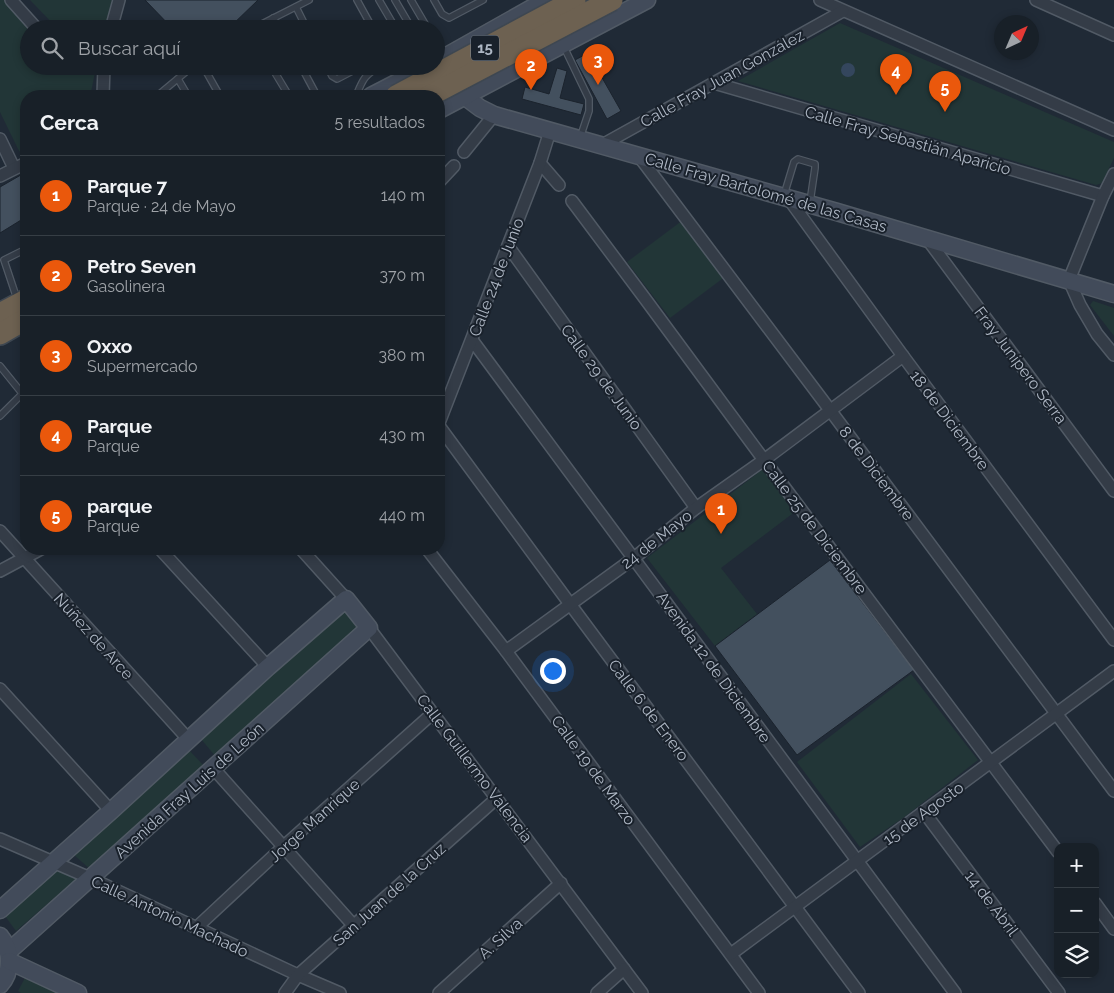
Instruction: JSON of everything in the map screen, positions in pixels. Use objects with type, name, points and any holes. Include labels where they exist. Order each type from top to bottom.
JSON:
[{"type":"highway","name":"15","points":[[445,70],[575,0]]},
{"type":"highway","name":"15","points":[[440,90],[612,0]]},
{"type":"highway","name":"15","points":[[407,90],[435,75]]},
{"type":"highway","points":[[0,334],[18,309]]},
{"type":"street","points":[[11,0],[29,20]]},
{"type":"street","points":[[113,20],[119,0]]},
{"type":"street","points":[[567,0],[568,11],[576,25],[590,31]]},
{"type":"street","points":[[445,107],[647,0]]},
{"type":"street","points":[[820,0],[1114,130]]},
{"type":"street","points":[[1036,0],[1114,35]]},
{"type":"street","points":[[445,55],[540,1]]},
{"type":"street","name":"Calle Fray Juan González","points":[[602,145],[843,11]]},
{"type":"street","name":"Calle Fray Bartolomé de las Casas","points":[[445,73],[464,96],[480,108],[494,115],[786,197],[1114,294]]},
{"type":"street","points":[[103,90],[104,75]]},
{"type":"street","points":[[382,90],[409,75]]},
{"type":"street","name":"Calle Fray Sebastián Aparicio","points":[[714,83],[1103,196]]},
{"type":"street","points":[[464,152],[494,115]]},
{"type":"street","name":"Calle 24 de Junio","points":[[445,409],[540,163],[550,131]]},
{"type":"street","points":[[0,139],[14,168]]},
{"type":"street","name":"8 de Diciembre","points":[[638,155],[1114,792]]},
{"type":"street","points":[[540,163],[559,185]]},
{"type":"street","points":[[0,176],[20,166]]},
{"type":"street","points":[[445,176],[454,166]]},
{"type":"street","points":[[1114,174],[1103,196],[1069,280],[1080,305],[1097,334],[1114,356]]},
{"type":"street","name":"18 de Diciembre","points":[[786,197],[1114,640]]},
{"type":"street","name":"Calle 25 de Diciembre","points":[[572,201],[1054,847]]},
{"type":"street","name":"Fray Junípero Serra","points":[[928,240],[1114,491]]},
{"type":"street","name":"Calle 29 de Junio","points":[[508,246],[696,508]]},
{"type":"street","name":"Avenida 12 de Diciembre","points":[[472,340],[956,993]]},
{"type":"street","name":"24 de Mayo","points":[[506,651],[634,558],[696,508],[764,460],[903,356]]},
{"type":"street","name":"Calle 6 de Enero","points":[[445,432],[859,993]]},
{"type":"street","name":"Núñez de Arce","points":[[0,531],[20,554]]},
{"type":"street","name":"Núñez de Arce","points":[[21,555],[189,740]]},
{"type":"street","points":[[0,570],[30,555]]},
{"type":"street","points":[[165,555],[268,668]]},
{"type":"street","name":"Calle Guillermo Valencia","points":[[306,555],[369,628],[642,993]]},
{"type":"street","name":"Calle 19 de Marzo","points":[[432,555],[506,651],[759,993]]},
{"type":"street","points":[[0,910],[346,599]]},
{"type":"street","name":"Avenida Fray Luis de León","points":[[9,956],[90,878],[214,769],[369,628]]},
{"type":"street","name":"15 de Agosto","points":[[731,954],[1114,671]]},
{"type":"street","points":[[0,689],[111,811]]},
{"type":"street","name":"Jorge Manrique","points":[[196,928],[284,846],[433,713]]},
{"type":"street","points":[[214,769],[354,926]]},
{"type":"street","name":"San Juan de la Cruz","points":[[285,993],[298,975],[497,798]]},
{"type":"street","name":"14 de Abril","points":[[924,812],[1059,993]]},
{"type":"street","name":"Calle Antonio Machado","points":[[0,839],[90,878],[340,993]]},
{"type":"street","name":"A. Silva","points":[[439,993],[561,883]]},
{"type":"street","points":[[1099,908],[1114,928]]},
{"type":"street","points":[[0,936],[9,956],[8,972],[0,986]]},
{"type":"street","points":[[9,956],[78,993]]},
{"type":"street","points":[[598,993],[624,970]]},
{"type":"lane","points":[[269,20],[309,0]]},
{"type":"lane","points":[[357,0],[368,20]]},
{"type":"lane","points":[[379,0],[391,20]]},
{"type":"lane","points":[[395,0],[407,20]]},
{"type":"lane","points":[[411,0],[423,20]]},
{"type":"lane","points":[[434,0],[442,14],[449,18],[483,0]]},
{"type":"lane","points":[[540,1],[547,18]]},
{"type":"lane","points":[[296,6],[303,20]]},
{"type":"lane","points":[[552,25],[589,99],[589,111],[580,139]]},
{"type":"lane","points":[[168,90],[183,75]]},
{"type":"lane","points":[[208,75],[217,90]]},
{"type":"lane","points":[[276,75],[285,90]]},
{"type":"lane","points":[[306,75],[314,90]]},
{"type":"lane","points":[[332,75],[337,78],[343,75]]},
{"type":"lane","points":[[359,90],[367,75]]},
{"type":"lane","points":[[178,79],[184,90]]},
{"type":"lane","points":[[786,197],[794,162],[798,159],[814,164],[816,168],[809,204]]},
{"type":"lane","points":[[18,309],[4,260],[20,252]]},
{"type":"lane","points":[[0,366],[20,391]]},
{"type":"lane","points":[[0,416],[20,399]]},
{"type":"green space","points":[[0,0],[6,0],[25,20],[20,20],[20,75],[95,75],[91,90],[20,90],[20,152],[0,112]]},
{"type":"green space","points":[[30,0],[112,0],[107,20],[49,20]]},
{"type":"green space","points":[[840,23],[1114,142],[1114,158],[1102,183],[1096,185],[738,81]]},
{"type":"green space","points":[[683,220],[726,276],[670,318],[627,262]]},
{"type":"green space","points":[[1093,301],[1114,308],[1114,336],[1090,305]]},
{"type":"green space","points":[[763,469],[796,511],[721,568],[757,614],[715,646],[647,558]]},
{"type":"green space","points":[[345,609],[362,629],[216,757],[201,739]]},
{"type":"green space","points":[[911,674],[978,760],[903,818],[860,847],[797,762]]},
{"type":"green space","points":[[188,749],[205,767],[91,870],[73,854]]},
{"type":"green space","points":[[56,870],[76,879],[16,931],[5,916]]},
{"type":"green space","points":[[26,976],[65,993],[21,993],[18,991]]},
{"type":"water","points":[[848,63],[853,65],[855,70],[853,75],[848,77],[843,75],[841,70],[843,65]]},
{"type":"building","points":[[145,0],[258,0],[237,20],[164,20]]},
{"type":"building","points":[[588,53],[621,111],[607,119],[575,60]]},
{"type":"building","points":[[557,68],[567,71],[560,98],[584,104],[581,115],[522,99],[525,87],[549,94]]},
{"type":"building","points":[[20,175],[20,221],[0,233],[0,187]]},
{"type":"building","points":[[830,560],[914,670],[797,755],[715,646]]},
{"type":"place","name":"Oxxo","points":[[598,85]]},
{"type":"place","name":"Petro Seven","points":[[531,90]]},
{"type":"place","name":"Parque","points":[[896,95]]},
{"type":"place","name":"parque","points":[[945,112]]},
{"type":"place","name":"Parque 7","points":[[721,534]]}]
